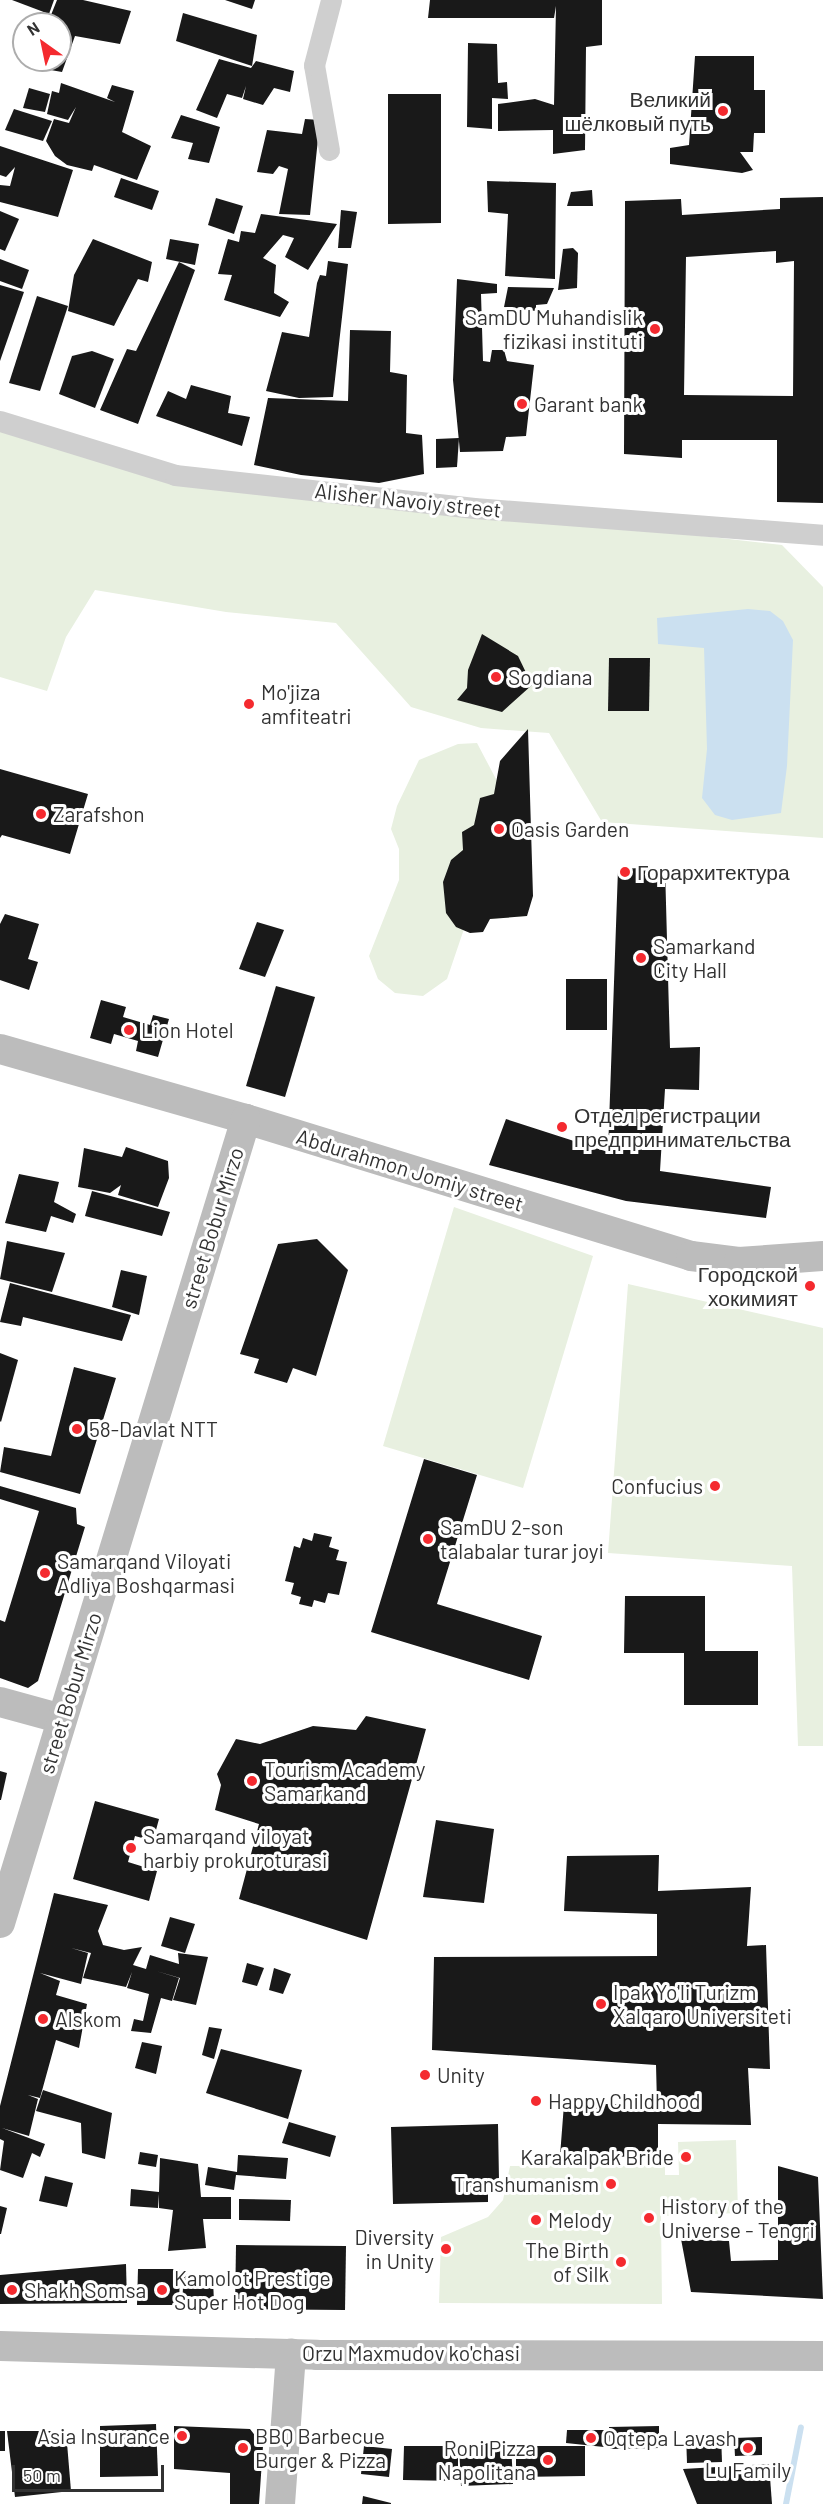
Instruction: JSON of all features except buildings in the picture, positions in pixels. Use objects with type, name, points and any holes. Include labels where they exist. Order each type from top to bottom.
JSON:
[{"type":"main road","name":"Abdurahmon Jomiy street","points":[[0,1049],[246,1119],[692,1256],[739,1262],[823,1256]]},
{"type":"main road","name":"street Bobur Mirzo","points":[[0,1923],[246,1119]]},
{"type":"main road","points":[[0,1702],[62,1719]]},
{"type":"main road","name":"Orzu Maxmudov ko'chasi","points":[[0,2346],[291,2353],[822,2356]]},
{"type":"main road","points":[[280,2504],[291,2353]]},
{"type":"street","points":[[329,150],[314,66],[331,0]]},
{"type":"street","name":"Alisher Navoiy street","points":[[0,421],[175,475],[474,508],[823,535]]},
{"type":"green space","points":[[0,425],[174,476],[782,545],[823,587],[823,838],[602,822],[549,733],[481,728],[411,707],[336,623],[226,612],[95,590],[66,637],[47,691],[0,677]]},
{"type":"green space","points":[[477,743],[506,798],[532,884],[527,916],[490,919],[464,929],[447,979],[423,996],[395,993],[378,979],[369,956],[399,880],[399,849],[391,829],[397,806],[419,760],[458,744]]},
{"type":"green space","points":[[454,1207],[593,1256],[523,1488],[383,1446]]},
{"type":"green space","points":[[628,1284],[823,1328],[823,1746],[798,1746],[792,1566],[608,1553]]},
{"type":"green space","points":[[736,2140],[738,2213],[661,2216],[662,2304],[439,2303],[441,2237],[488,2217],[503,2200],[510,2166],[665,2166],[665,2175],[679,2175],[678,2142]]},
{"type":"water","points":[[748,609],[770,611],[783,621],[793,640],[787,766],[781,813],[732,820],[715,815],[702,798],[707,749],[704,648],[658,644],[657,618]]},
{"type":"waterway","points":[[786,2504],[801,2427]]},
{"type":"place","name":"Великий шёлковый путь","points":[[723,111]]},
{"type":"place","name":"SamDU Muhandislik fizikasi instituti","points":[[655,329]]},
{"type":"place","name":"Garant bank","points":[[522,404]]},
{"type":"place","name":"Sogdiana","points":[[496,677]]},
{"type":"place","name":"Mo'jiza amfiteatri","points":[[249,704]]},
{"type":"place","name":"Zarafshon","points":[[41,814]]},
{"type":"place","name":"Oasis Garden","points":[[499,829]]},
{"type":"place","name":"Горархитектура","points":[[625,872]]},
{"type":"place","name":"Samarkand City Hall","points":[[641,958]]},
{"type":"place","name":"Lion Hotel","points":[[129,1030]]},
{"type":"place","name":"Отдел регистрации предпринимательства","points":[[562,1127]]},
{"type":"place","name":"Городской хокимият","points":[[810,1286]]},
{"type":"place","name":"58-Davlat NTT","points":[[77,1429]]},
{"type":"place","name":"Confucius","points":[[715,1486]]},
{"type":"place","name":"SamDU 2-son talabalar turar joyi","points":[[428,1539]]},
{"type":"place","name":"Samarqand Viloyati Adliya Boshqarmasi","points":[[45,1573]]},
{"type":"place","name":"Tourism Academy Samarkand","points":[[252,1781]]},
{"type":"place","name":"Samarqand viloyat harbiy prokuroturasi","points":[[131,1848]]},
{"type":"place","name":"Ipak Yo'li Turizm Xalqaro Universiteti","points":[[601,2004]]},
{"type":"place","name":"Alskom","points":[[43,2019]]},
{"type":"place","name":"Unity","points":[[425,2075]]},
{"type":"place","name":"Happy Childhood","points":[[536,2101]]},
{"type":"place","name":"Karakalpak Bride","points":[[686,2157]]},
{"type":"place","name":"Transhumanism","points":[[611,2184]]},
{"type":"place","name":"History of the Universe - Tengri","points":[[649,2218]]},
{"type":"place","name":"Melody","points":[[536,2220]]},
{"type":"place","name":"Diversity in Unity","points":[[446,2249]]},
{"type":"place","name":"The Birth of Silk","points":[[621,2262]]},
{"type":"place","name":"Shakh Somsa","points":[[12,2290]]},
{"type":"place","name":"Kamolot Prestige Super Hot Dog","points":[[162,2290]]},
{"type":"place","name":"Asia Insurance","points":[[182,2436]]},
{"type":"place","name":"Oqtepa Lavash","points":[[591,2438]]},
{"type":"place","name":"BBQ Barbecue Burger & Pizza","points":[[243,2448]]},
{"type":"place","name":"Lu Family","points":[[748,2448]]},
{"type":"place","name":"Roni Pizza Napolitana","points":[[548,2460]]}]
